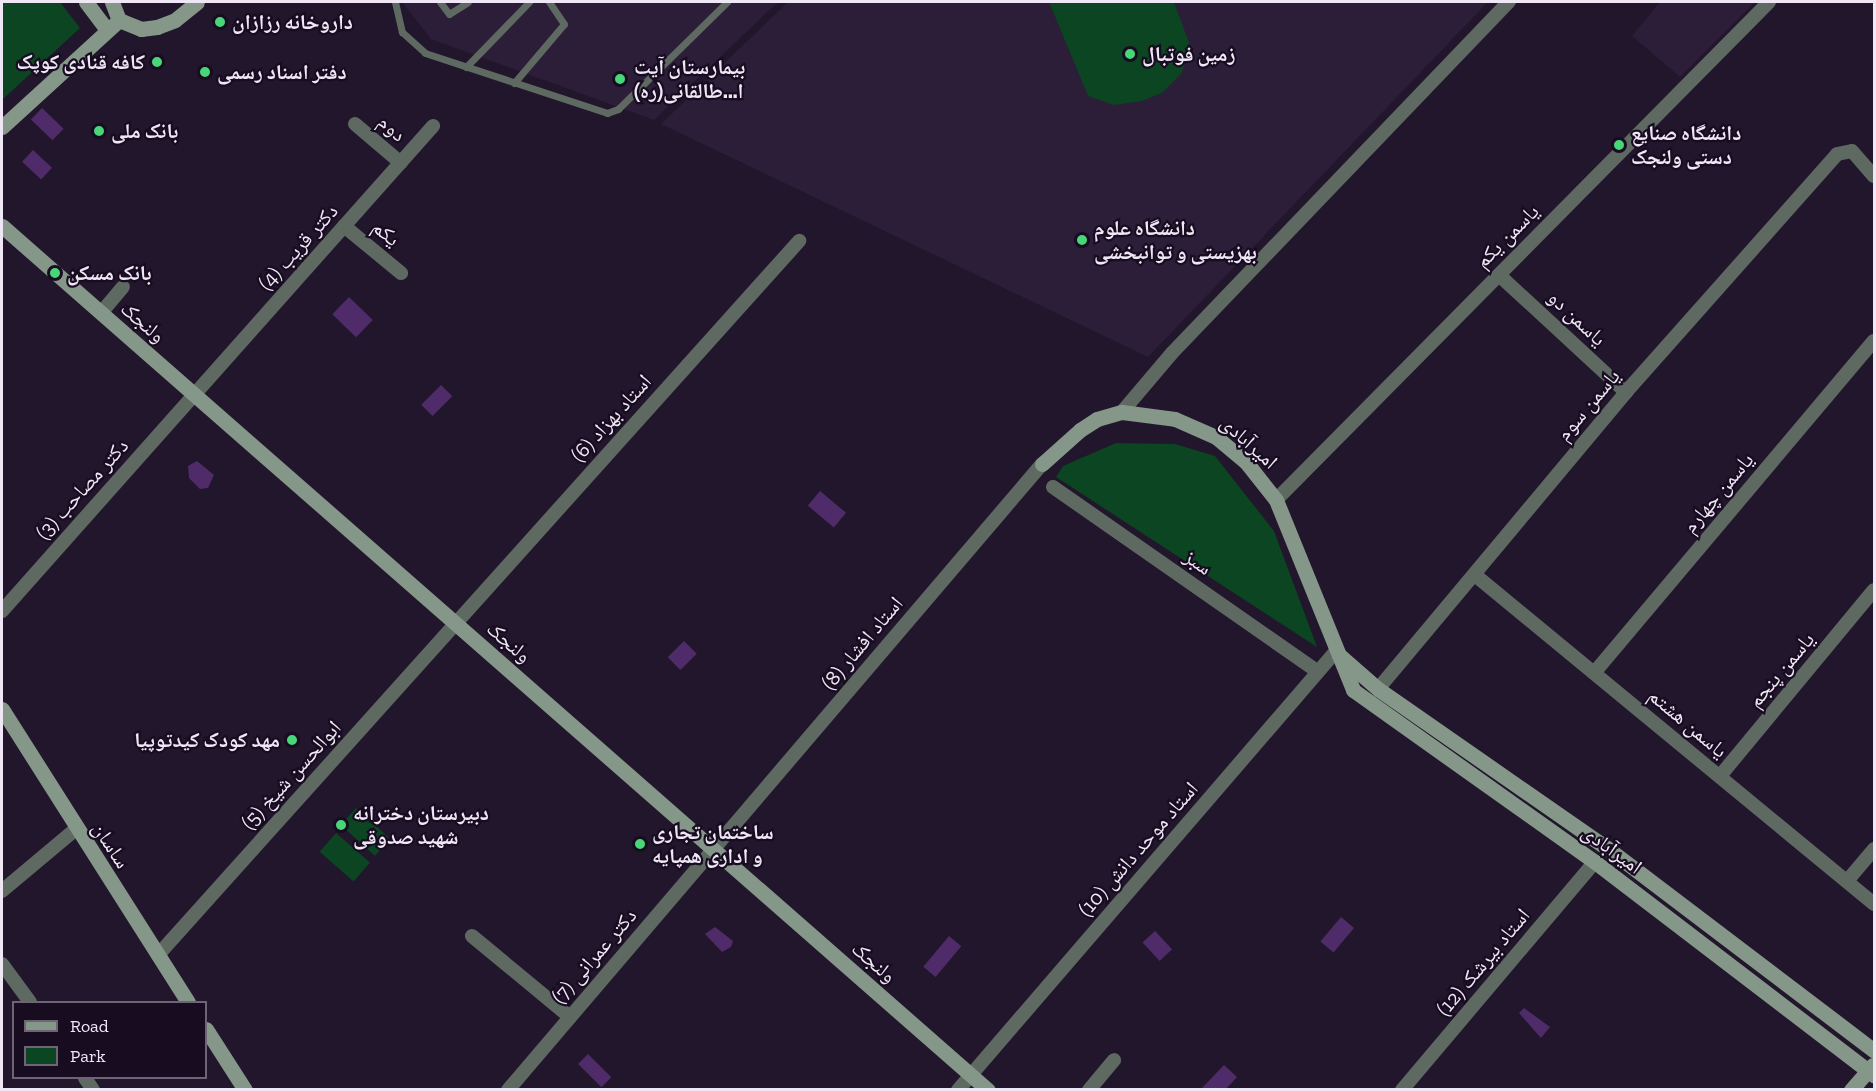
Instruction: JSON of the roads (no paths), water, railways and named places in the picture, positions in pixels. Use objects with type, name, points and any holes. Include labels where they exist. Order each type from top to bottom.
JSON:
[{"type":"street","points":[[86,2],[113,25],[141,29],[157,27],[175,20],[197,2]]},
{"type":"street","points":[[2,128],[113,25],[112,2]]},
{"type":"street","points":[[1042,464],[1080,430],[1122,412],[1172,353],[1509,2]]},
{"type":"street","name":"یاسمن یکم","points":[[1276,500],[1769,2]]},
{"type":"street","name":"دوم","points":[[355,124],[400,163]]},
{"type":"street","name":"دکتر قریب (4)","points":[[194,395],[434,126]]},
{"type":"street","name":"یاسمن سوم","points":[[1378,689],[1626,392],[1837,154],[1852,151],[1863,159],[1875,176]]},
{"type":"street","name":"ولنجک","points":[[2,226],[988,1089]]},
{"type":"street","name":"یکم","points":[[344,226],[401,273]]},
{"type":"street","name":"استاد بهزاد (6)","points":[[455,623],[799,241]]},
{"type":"street","name":"یاسمن دو","points":[[1499,274],[1626,392]]},
{"type":"street","points":[[101,313],[123,287]]},
{"type":"street","name":"یاسمن چهارم","points":[[1594,673],[1875,341]]},
{"type":"street","name":"دکتر مصاحب (3)","points":[[2,611],[194,395]]},
{"type":"street","name":"امیرآبادی","points":[[1122,412],[1197,425],[1246,462],[1276,500],[1353,690],[1367,703],[1595,862],[1872,1070]]},
{"type":"street","name":"استاد افشار (8)","points":[[713,849],[1042,464]]},
{"type":"street","name":"سبز","points":[[1053,487],[1318,672]]},
{"type":"street","name":"یاسمن هشتم","points":[[1475,575],[1875,904]]},
{"type":"street","name":"یاسمن پنجم","points":[[1720,776],[1875,590]]},
{"type":"street","name":"ابوالحسن شیخ (5)","points":[[158,955],[455,623]]},
{"type":"street","name":"امیرآبادی","points":[[1336,651],[1378,689],[1607,848],[1875,1050]]},
{"type":"street","name":"استاد موحد دانش (10)","points":[[958,1089],[1336,651]]},
{"type":"street","points":[[1367,703],[1378,689]]},
{"type":"street","name":"ساسان","points":[[2,709],[76,829],[187,1001]]},
{"type":"street","points":[[2,891],[76,829]]},
{"type":"street","points":[[1595,862],[1607,848]]},
{"type":"street","name":"دکتر عمرانی (7)","points":[[508,1089],[713,849]]},
{"type":"street","points":[[1847,881],[1875,849]]},
{"type":"street","name":"استاد بیرشک (12)","points":[[1402,1089],[1595,862]]},
{"type":"street","points":[[472,936],[570,1017]]},
{"type":"street","points":[[2,964],[29,1001]]},
{"type":"street","points":[[207,1031],[245,1089]]},
{"type":"street","points":[[1089,1089],[1114,1060]]},
{"type":"street","points":[[1851,1089],[1872,1070]]},
{"type":"lane","points":[[395,2],[402,33],[425,53],[607,113],[618,109],[727,2]]},
{"type":"lane","points":[[440,2],[449,14],[468,2]]},
{"type":"lane","points":[[466,67],[529,2]]},
{"type":"lane","points":[[514,83],[564,24],[549,2]]},
{"type":"place","name":"داروخانه رزازان","points":[[220,22]]},
{"type":"place","name":"زمین فوتبال","points":[[1130,54]]},
{"type":"place","name":"کافه قنادی کوپک","points":[[157,62]]},
{"type":"place","name":"دفتر اسناد رسمی","points":[[205,72]]},
{"type":"place","name":"بیمارستان آیت ا...طالقانی(ره)","points":[[620,79]]},
{"type":"place","name":"بانک ملی","points":[[99,131]]},
{"type":"place","name":"دانشگاه صنایع دستى ولنجک","points":[[1619,145]]},
{"type":"place","name":"دانشگاه علوم بهزیستی و توانبخشی","points":[[1082,240]]},
{"type":"place","name":"بانک مسکن","points":[[55,273]]},
{"type":"place","name":"مهد کودک کیدتوپیا","points":[[292,740]]},
{"type":"place","name":"دبیرستان دخترانه شهید صدوقی","points":[[341,825]]},
{"type":"place","name":"ساختمان تجاری و اداری همپایه","points":[[640,844]]}]
